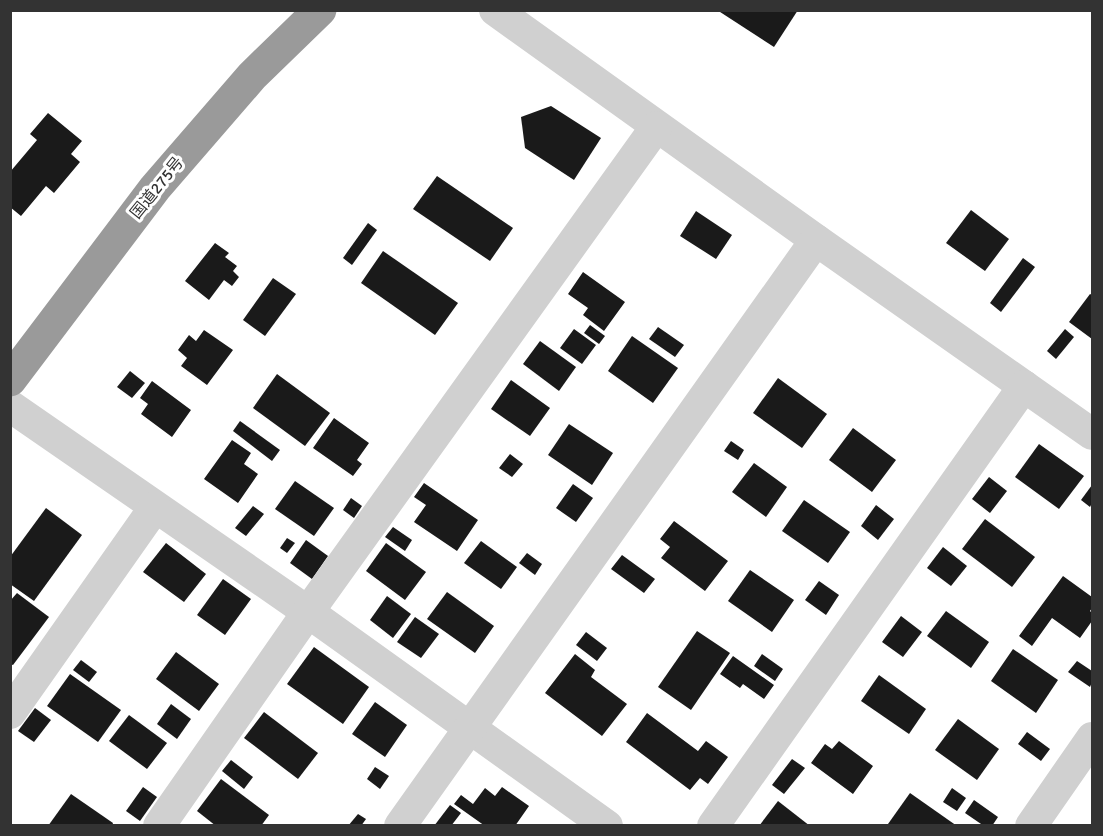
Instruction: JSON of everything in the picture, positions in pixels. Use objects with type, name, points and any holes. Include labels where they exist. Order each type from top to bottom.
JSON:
[{"type":"highway","name":"国道275号","points":[[10,380],[155,188],[252,76],[320,10]]},
{"type":"street","points":[[495,10],[656,127],[1092,434]]},
{"type":"street","points":[[159,825],[308,612],[656,127]]},
{"type":"street","points":[[400,825],[816,240]]},
{"type":"street","points":[[713,825],[1023,386]]},
{"type":"street","points":[[10,406],[308,612],[607,825]]},
{"type":"street","points":[[10,713],[155,507]]},
{"type":"street","points":[[1031,825],[1092,738]]},
{"type":"building","points":[[717,10],[798,10],[774,47]]},
{"type":"building","points":[[551,106],[601,138],[574,180],[525,148],[521,117]]},
{"type":"building","points":[[48,113],[82,141],[71,154],[80,162],[54,193],[46,186],[21,216],[10,207],[10,172],[37,140],[30,134]]},
{"type":"building","points":[[437,176],[513,228],[490,261],[413,209]]},
{"type":"building","points":[[971,210],[1009,239],[985,271],[946,243]]},
{"type":"building","points":[[696,211],[732,235],[716,259],[680,236]]},
{"type":"building","points":[[368,223],[377,230],[352,265],[343,258]]},
{"type":"building","points":[[215,243],[229,253],[225,257],[237,266],[233,271],[239,277],[232,286],[224,280],[209,300],[185,281]]},
{"type":"building","points":[[383,251],[458,303],[435,335],[361,283]]},
{"type":"building","points":[[1023,258],[1035,267],[1001,312],[990,303]]},
{"type":"building","points":[[583,272],[625,302],[604,331],[583,315],[588,308],[568,294]]},
{"type":"building","points":[[273,278],[296,294],[265,336],[243,320]]},
{"type":"building","points":[[1090,294],[1092,295],[1092,339],[1069,322]]},
{"type":"building","points":[[590,325],[605,336],[599,344],[584,333]]},
{"type":"building","points":[[658,327],[684,345],[675,357],[649,339]]},
{"type":"building","points":[[574,329],[596,345],[582,364],[560,348]]},
{"type":"building","points":[[1065,329],[1074,337],[1056,359],[1047,351]]},
{"type":"building","points":[[204,330],[233,350],[207,385],[181,366],[187,358],[178,350],[189,335],[196,341]]},
{"type":"building","points":[[632,336],[678,368],[653,403],[608,371]]},
{"type":"building","points":[[540,341],[576,367],[559,391],[523,364]]},
{"type":"building","points":[[130,371],[145,383],[132,398],[117,387]]},
{"type":"building","points":[[277,374],[330,413],[305,446],[253,408]]},
{"type":"building","points":[[778,378],[827,414],[802,448],[753,413]]},
{"type":"building","points":[[511,380],[550,408],[530,436],[491,409]]},
{"type":"building","points":[[152,381],[191,410],[172,437],[141,414],[148,404],[140,398]]},
{"type":"building","points":[[334,418],[369,443],[357,460],[362,464],[353,476],[313,448]]},
{"type":"building","points":[[240,421],[280,450],[272,461],[233,431]]},
{"type":"building","points":[[569,424],[613,453],[592,485],[548,455]]},
{"type":"building","points":[[853,428],[896,460],[872,492],[829,460]]},
{"type":"building","points":[[232,440],[251,453],[244,464],[258,474],[238,503],[204,479]]},
{"type":"building","points":[[731,441],[744,450],[738,460],[724,451]]},
{"type":"building","points":[[1039,444],[1084,476],[1059,509],[1015,477]]},
{"type":"building","points":[[510,454],[523,464],[512,477],[499,468]]},
{"type":"building","points":[[754,463],[787,487],[766,517],[732,492]]},
{"type":"building","points":[[989,477],[1007,491],[990,513],[972,499]]},
{"type":"building","points":[[295,481],[334,508],[314,536],[275,509]]},
{"type":"building","points":[[424,483],[478,520],[457,551],[414,522],[426,505],[414,497]]},
{"type":"building","points":[[573,484],[593,498],[576,522],[556,508]]},
{"type":"building","points":[[1092,485],[1092,503],[1090,507],[1081,500]]},
{"type":"building","points":[[351,498],[362,506],[354,518],[343,510]]},
{"type":"building","points":[[804,500],[850,532],[828,563],[782,531]]},
{"type":"building","points":[[876,505],[894,519],[878,540],[861,526]]},
{"type":"building","points":[[253,506],[264,514],[246,536],[235,528]]},
{"type":"building","points":[[46,508],[82,535],[34,601],[10,584],[10,557]]},
{"type":"building","points":[[985,519],[1035,557],[1012,587],[962,549]]},
{"type":"building","points":[[674,521],[728,561],[705,591],[661,558],[670,547],[660,539]]},
{"type":"building","points":[[393,527],[412,540],[405,551],[385,537]]},
{"type":"building","points":[[287,538],[295,543],[287,553],[280,548]]},
{"type":"building","points":[[306,540],[328,556],[312,579],[290,563]]},
{"type":"building","points":[[481,541],[517,567],[501,589],[464,563]]},
{"type":"building","points":[[166,543],[206,574],[184,602],[143,572]]},
{"type":"building","points":[[386,543],[426,572],[405,600],[366,571]]},
{"type":"building","points":[[943,547],[967,566],[951,586],[927,568]]},
{"type":"building","points":[[527,553],[542,564],[535,575],[519,563]]},
{"type":"building","points":[[622,555],[655,579],[644,593],[611,569]]},
{"type":"building","points":[[750,570],[794,600],[772,632],[728,601]]},
{"type":"building","points":[[1063,576],[1092,597],[1090,611],[1092,621],[1080,638],[1052,618],[1032,646],[1019,636]]},
{"type":"building","points":[[223,579],[251,599],[225,635],[197,615]]},
{"type":"building","points":[[819,581],[839,595],[826,615],[805,600]]},
{"type":"building","points":[[447,592],[494,626],[475,653],[427,619]]},
{"type":"building","points":[[17,593],[49,617],[13,665],[10,664],[10,601]]},
{"type":"building","points":[[387,596],[411,614],[393,638],[370,620]]},
{"type":"building","points":[[946,611],[989,642],[971,668],[927,636]]},
{"type":"building","points":[[901,616],[922,632],[903,657],[882,642]]},
{"type":"building","points":[[415,617],[439,634],[421,658],[397,642]]},
{"type":"building","points":[[697,631],[730,653],[691,710],[658,687]]},
{"type":"building","points":[[586,632],[607,648],[597,661],[576,645]]},
{"type":"building","points":[[314,647],[369,687],[343,724],[287,684]]},
{"type":"building","points":[[1013,649],[1058,680],[1036,713],[991,681]]},
{"type":"building","points":[[176,652],[219,684],[199,711],[156,679]]},
{"type":"building","points":[[575,654],[595,670],[591,677],[627,704],[602,736],[545,693]]},
{"type":"building","points":[[762,654],[783,669],[775,681],[754,666]]},
{"type":"building","points":[[733,656],[774,685],[764,699],[743,684],[740,688],[720,674]]},
{"type":"building","points":[[81,660],[97,672],[89,682],[73,670]]},
{"type":"building","points":[[1077,661],[1092,671],[1090,687],[1068,672]]},
{"type":"building","points":[[70,674],[121,710],[98,742],[47,706]]},
{"type":"building","points":[[879,675],[926,709],[909,734],[861,701]]},
{"type":"building","points":[[375,702],[407,725],[385,757],[352,734]]},
{"type":"building","points":[[171,704],[191,719],[177,739],[157,724]]},
{"type":"building","points":[[35,708],[51,720],[34,742],[18,731]]},
{"type":"building","points":[[264,712],[318,753],[298,779],[244,738]]},
{"type":"building","points":[[647,713],[698,751],[706,741],[728,757],[708,784],[700,778],[690,790],[626,742]]},
{"type":"building","points":[[129,715],[167,743],[147,769],[109,741]]},
{"type":"building","points":[[958,719],[999,749],[977,780],[935,750]]},
{"type":"building","points":[[1027,732],[1050,749],[1041,761],[1018,744]]},
{"type":"building","points":[[839,741],[873,766],[853,794],[811,763],[825,744],[832,749]]},
{"type":"building","points":[[792,759],[805,768],[784,794],[772,785]]},
{"type":"building","points":[[231,760],[253,777],[244,789],[222,771]]},
{"type":"building","points":[[375,767],[389,776],[380,789],[367,779]]},
{"type":"building","points":[[221,779],[269,815],[261,826],[216,826],[197,811]]},
{"type":"building","points":[[143,787],[157,797],[140,821],[126,811]]},
{"type":"building","points":[[502,787],[529,806],[515,826],[485,826],[454,804],[461,795],[473,804],[485,788],[495,796]]},
{"type":"building","points":[[952,788],[966,798],[957,811],[943,802]]},
{"type":"building","points":[[910,793],[957,826],[891,826],[888,824]]},
{"type":"building","points":[[71,794],[113,823],[112,826],[48,826]]},
{"type":"building","points":[[974,800],[998,817],[992,826],[984,826],[965,813]]},
{"type":"building","points":[[778,801],[810,826],[759,826]]},
{"type":"building","points":[[450,805],[461,813],[451,826],[434,826]]},
{"type":"building","points":[[358,814],[366,819],[361,826],[348,826]]}]
